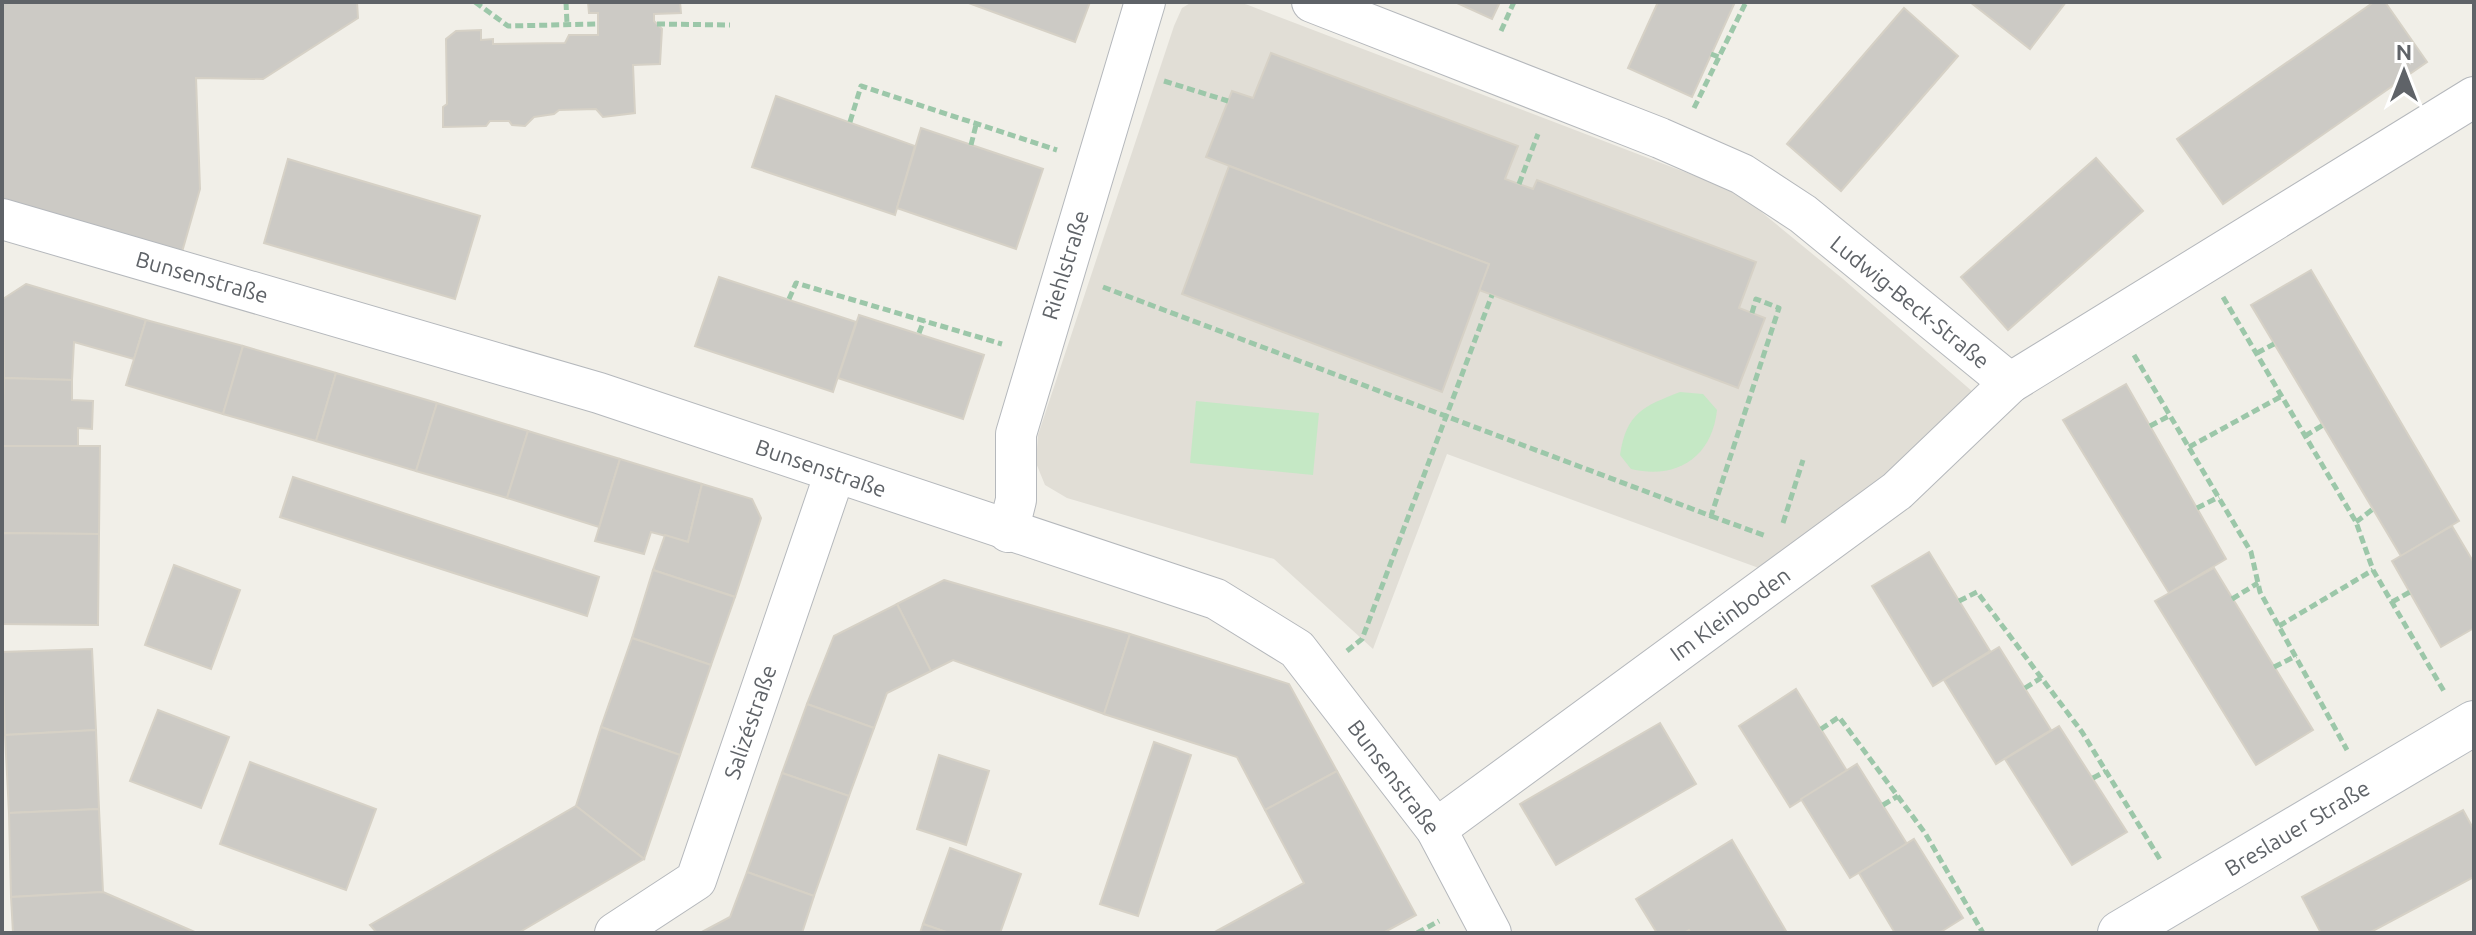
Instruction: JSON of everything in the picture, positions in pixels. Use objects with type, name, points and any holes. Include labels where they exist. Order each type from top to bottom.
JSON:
[{"type":"street","name":"Riehlstraße","points":[[1008,532],[1016,500],[1016,434],[1145,2]]},
{"type":"street","name":"Ludwig-Beck-Straße","points":[[1312,2],[1552,95],[1742,174],[1803,214],[2010,383],[2474,97]]},
{"type":"street","name":"Bunsenstraße","points":[[2,219],[547,377],[1216,599],[1297,649],[1436,829],[1491,933]]},
{"type":"street","name":"Im Kleinboden","points":[[1436,829],[1897,491],[2010,383]]},
{"type":"street","name":"Salizéstraße","points":[[615,933],[696,880],[835,473]]},
{"type":"street","name":"Breslauer Straße","points":[[2120,933],[2470,726]]},
{"type":"path","points":[[475,2],[508,26],[598,24]]},
{"type":"path","points":[[566,2],[567,24]]},
{"type":"path","points":[[1676,145],[1746,2]]},
{"type":"path","points":[[657,24],[730,25]]},
{"type":"path","points":[[1711,54],[1719,57]]},
{"type":"path","points":[[1125,68],[1228,101]]},
{"type":"path","points":[[850,122],[861,86],[1096,163]]},
{"type":"path","points":[[1519,184],[1552,95]]},
{"type":"path","points":[[971,145],[976,125]]},
{"type":"path","points":[[2203,264],[2356,522],[2373,570],[2470,726]]},
{"type":"path","points":[[1063,272],[1777,541]]},
{"type":"path","points":[[789,299],[796,283],[1038,354]]},
{"type":"path","points":[[1318,676],[1362,639],[1492,295]]},
{"type":"path","points":[[1711,516],[1779,308],[1756,299],[1752,313]]},
{"type":"path","points":[[919,333],[924,320]]},
{"type":"path","points":[[2113,320],[2251,552],[2260,592],[2366,786]]},
{"type":"path","points":[[2257,353],[2274,344]]},
{"type":"path","points":[[2189,447],[2282,396]]},
{"type":"path","points":[[2150,426],[2169,416]]},
{"type":"path","points":[[2305,436],[2323,425]]},
{"type":"path","points":[[1782,527],[1803,460]]},
{"type":"path","points":[[2197,508],[2219,497]]},
{"type":"path","points":[[2356,522],[2373,509]]},
{"type":"path","points":[[2279,626],[2373,570]]},
{"type":"path","points":[[2232,599],[2258,583]]},
{"type":"path","points":[[1959,601],[1977,592],[2082,732],[2182,896]]},
{"type":"path","points":[[2392,602],[2410,592]]},
{"type":"path","points":[[2274,667],[2296,656]]},
{"type":"path","points":[[2025,688],[2041,678]]},
{"type":"path","points":[[1821,729],[1839,717],[1925,833],[1983,933]]},
{"type":"path","points":[[2093,778],[2106,771]]},
{"type":"path","points":[[1883,805],[1898,796]]},
{"type":"path","points":[[1939,879],[1949,874]]},
{"type":"shaded area","points":[[1192,2],[1238,2],[1248,5],[1737,192],[1981,399],[1767,571],[1447,454],[1373,649],[1274,559],[1067,498],[1045,485],[1036,463],[1038,435],[1174,26],[1182,8]]},
{"type":"green space","points":[[1680,392],[1703,394],[1717,410],[1708,441],[1700,452],[1677,468],[1648,472],[1631,469],[1620,455],[1632,420],[1647,407]]},
{"type":"green space","points":[[1196,401],[1319,413],[1313,475],[1190,463]]},
{"type":"building","points":[[2,2],[357,2],[358,18],[263,79],[196,78],[200,189],[182,252],[2,200]]},
{"type":"building","points":[[588,2],[680,2],[681,13],[654,14],[654,21],[662,29],[660,64],[633,65],[635,113],[603,117],[596,109],[559,110],[554,114],[534,117],[525,126],[512,125],[509,121],[490,121],[486,126],[443,127],[443,107],[447,104],[446,39],[456,31],[481,30],[481,40],[493,39],[493,44],[565,43],[569,35],[598,35],[598,13],[589,13]]},
{"type":"building","points":[[966,2],[1090,2],[1075,42]]},
{"type":"building","points":[[1455,2],[1500,2],[1492,19]]},
{"type":"building","points":[[1658,2],[1735,2],[1692,97],[1628,68]]},
{"type":"building","points":[[1970,2],[2066,2],[2030,49]]},
{"type":"building","points":[[2374,2],[2385,2],[2427,62],[2223,204],[2177,139]]},
{"type":"building","points":[[1904,8],[1958,56],[1841,191],[1787,144]]},
{"type":"building","points":[[1271,53],[1518,146],[1505,179],[1533,189],[1537,180],[1756,262],[1739,308],[1765,318],[1738,388],[1479,290],[1489,264],[1206,157],[1232,91],[1253,98]]},
{"type":"building","points":[[776,96],[915,146],[895,215],[752,167]]},
{"type":"building","points":[[921,128],[1043,169],[1016,249],[897,208]]},
{"type":"building","points":[[2096,158],[2143,211],[2008,330],[1961,277]]},
{"type":"building","points":[[288,159],[480,216],[455,299],[264,243]]},
{"type":"building","points":[[1229,166],[1489,264],[1442,392],[1182,294]]},
{"type":"building","points":[[2311,270],[2459,521],[2401,556],[2251,305]]},
{"type":"building","points":[[719,277],[856,322],[833,392],[695,346]]},
{"type":"building","points":[[26,284],[146,320],[134,359],[74,342],[72,380],[4,378],[3,299]]},
{"type":"building","points":[[859,315],[984,355],[963,419],[838,378]]},
{"type":"building","points":[[146,320],[243,346],[223,414],[126,385]]},
{"type":"building","points":[[243,346],[336,373],[316,441],[223,414]]},
{"type":"building","points":[[336,373],[437,403],[416,471],[316,441]]},
{"type":"building","points":[[4,378],[72,380],[72,400],[93,401],[92,429],[78,428],[78,447],[2,446]]},
{"type":"building","points":[[2126,384],[2226,559],[2169,593],[2063,420]]},
{"type":"building","points":[[437,403],[528,431],[507,498],[416,471]]},
{"type":"building","points":[[528,431],[620,459],[599,527],[507,498]]},
{"type":"building","points":[[2,446],[100,446],[99,534],[2,533]]},
{"type":"building","points":[[620,459],[702,484],[688,542],[651,532],[644,554],[595,541]]},
{"type":"building","points":[[293,477],[599,577],[587,616],[280,517]]},
{"type":"building","points":[[702,484],[752,499],[761,518],[735,597],[653,570],[665,535],[688,542]]},
{"type":"building","points":[[2452,526],[2474,563],[2474,628],[2441,647],[2392,561]]},
{"type":"building","points":[[2,533],[99,534],[98,625],[2,624]]},
{"type":"building","points":[[1929,552],[1990,651],[1933,686],[1872,586]]},
{"type":"building","points":[[174,565],[240,590],[211,669],[145,645]]},
{"type":"building","points":[[2214,568],[2313,730],[2256,765],[2155,601]]},
{"type":"building","points":[[653,570],[735,597],[711,665],[632,638]]},
{"type":"building","points":[[944,580],[1130,634],[1104,714],[953,660],[931,671],[897,604]]},
{"type":"building","points":[[897,604],[931,671],[887,693],[874,728],[807,704],[834,636]]},
{"type":"building","points":[[1130,634],[1289,684],[1337,771],[1265,810],[1237,757],[1104,714]]},
{"type":"building","points":[[632,638],[711,665],[680,755],[601,727]]},
{"type":"building","points":[[1999,647],[2051,730],[1996,764],[1944,680]]},
{"type":"building","points":[[92,649],[96,730],[5,735],[2,652]]},
{"type":"building","points":[[1796,689],[1847,771],[1790,807],[1739,726]]},
{"type":"building","points":[[807,704],[874,728],[849,796],[782,773]]},
{"type":"building","points":[[158,710],[229,737],[201,808],[130,781]]},
{"type":"building","points":[[1660,723],[1696,784],[1556,865],[1520,804]]},
{"type":"building","points":[[2059,726],[2127,832],[2072,865],[2005,759]]},
{"type":"building","points":[[601,727],[680,755],[644,859],[576,806]]},
{"type":"building","points":[[96,730],[99,809],[9,813],[5,735]]},
{"type":"building","points":[[1154,742],[1191,755],[1138,916],[1100,904]]},
{"type":"building","points":[[939,755],[989,771],[966,845],[917,829]]},
{"type":"building","points":[[250,762],[376,809],[346,890],[220,844]]},
{"type":"building","points":[[1857,764],[1907,844],[1850,878],[1801,799]]},
{"type":"building","points":[[1337,771],[1416,915],[1383,933],[1213,933],[1304,883],[1265,810]]},
{"type":"building","points":[[782,773],[849,796],[814,896],[747,872]]},
{"type":"building","points":[[576,806],[644,859],[518,933],[377,933],[370,925]]},
{"type":"building","points":[[99,809],[103,892],[11,897],[9,813]]},
{"type":"building","points":[[2463,810],[2474,830],[2474,877],[2369,933],[2321,933],[2302,897]]},
{"type":"building","points":[[1914,839],[1963,918],[1939,933],[1895,933],[1859,873]]},
{"type":"building","points":[[1732,840],[1786,931],[1691,933],[1689,930],[1684,933],[1657,933],[1636,899]]},
{"type":"building","points":[[950,848],[1021,874],[1000,933],[949,933],[923,924]]},
{"type":"building","points":[[747,872],[814,896],[802,933],[700,933],[730,917]]},
{"type":"building","points":[[103,892],[197,933],[13,933],[11,897]]},
{"type":"building","points":[[923,924],[949,933],[920,933]]}]
